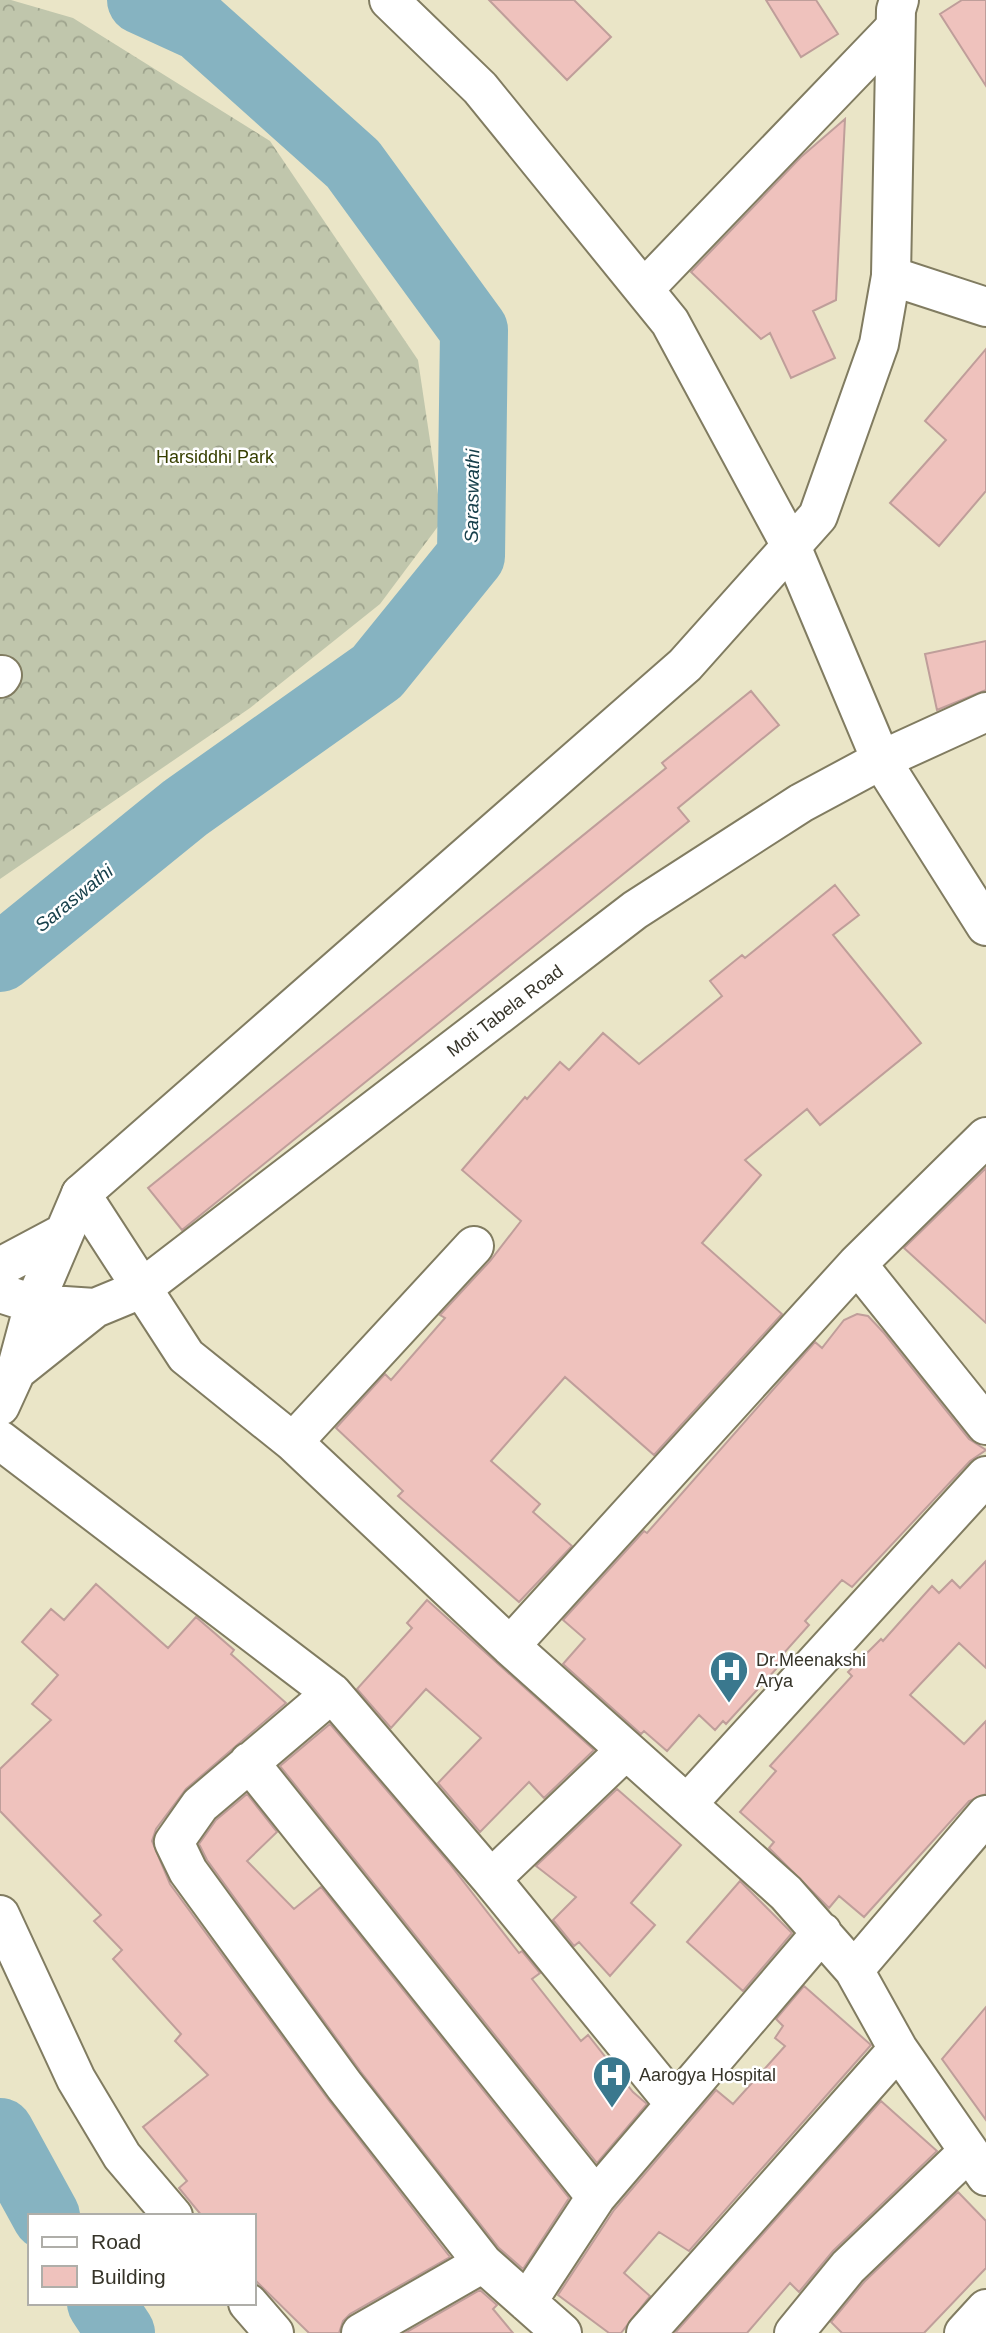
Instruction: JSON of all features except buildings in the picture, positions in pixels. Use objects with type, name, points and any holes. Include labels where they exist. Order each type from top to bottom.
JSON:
[{"type":"street","points":[[388,0],[481,88],[670,322],[791,546],[881,760],[986,926]]},
{"type":"street","points":[[644,289],[897,14]]},
{"type":"street","points":[[0,1406],[16,1371],[17,1299],[62,1234],[81,1194],[685,665],[817,516],[879,344],[891,276],[897,14]]},
{"type":"street","points":[[891,276],[986,307]]},
{"type":"street","name":"Moti Tabela Road","points":[[17,1299],[95,1308],[141,1289],[635,910],[801,803],[881,760],[986,712]]},
{"type":"street","points":[[510,1646],[857,1264],[986,1137]]},
{"type":"street","points":[[81,1194],[186,1356],[293,1442],[510,1646],[786,1893],[854,1970],[898,2049],[977,2164],[848,2267],[794,2333]]},
{"type":"street","points":[[0,1267],[62,1234]]},
{"type":"street","points":[[293,1442],[474,1246]]},
{"type":"street","points":[[857,1264],[986,1425]]},
{"type":"street","points":[[16,1371],[95,1308]]},
{"type":"street","points":[[0,1440],[332,1693],[491,1879],[674,2103]]},
{"type":"street","points":[[687,1804],[986,1476]]},
{"type":"street","points":[[332,1693],[200,1805],[174,1842],[188,1871],[344,2085],[483,2263],[562,2333]]},
{"type":"street","points":[[491,1879],[626,1750]]},
{"type":"street","points":[[249,1762],[596,2197]]},
{"type":"street","points":[[854,1970],[986,1815]]},
{"type":"street","points":[[0,1915],[76,2079],[122,2156],[171,2214]]},
{"type":"street","points":[[527,2302],[596,2197],[822,1932]]},
{"type":"street","points":[[646,2333],[898,2049]]},
{"type":"street","points":[[361,2333],[483,2263]]},
{"type":"street","points":[[250,2305],[274,2333]]},
{"type":"street","points":[[964,2333],[986,2309]]},
{"type":"green space","name":"Harsiddhi Park","points":[[0,0],[11,0],[73,18],[270,141],[418,360],[442,521],[380,604],[250,708],[0,879]]},
{"type":"waterway","name":"Saraswathi","points":[[0,958],[185,808],[377,672],[471,556],[474,330],[353,164],[200,27],[141,0]]},
{"type":"waterway","name":"Saraswathi","points":[[0,2132],[45,2214]]},
{"type":"waterway","name":"Saraswathi","points":[[102,2305],[121,2333]]},
{"type":"place","name":"Dr.Meenakshi Arya","points":[[729,1704]]},
{"type":"place","name":"Aarogya Hospital","points":[[612,2109]]}]
